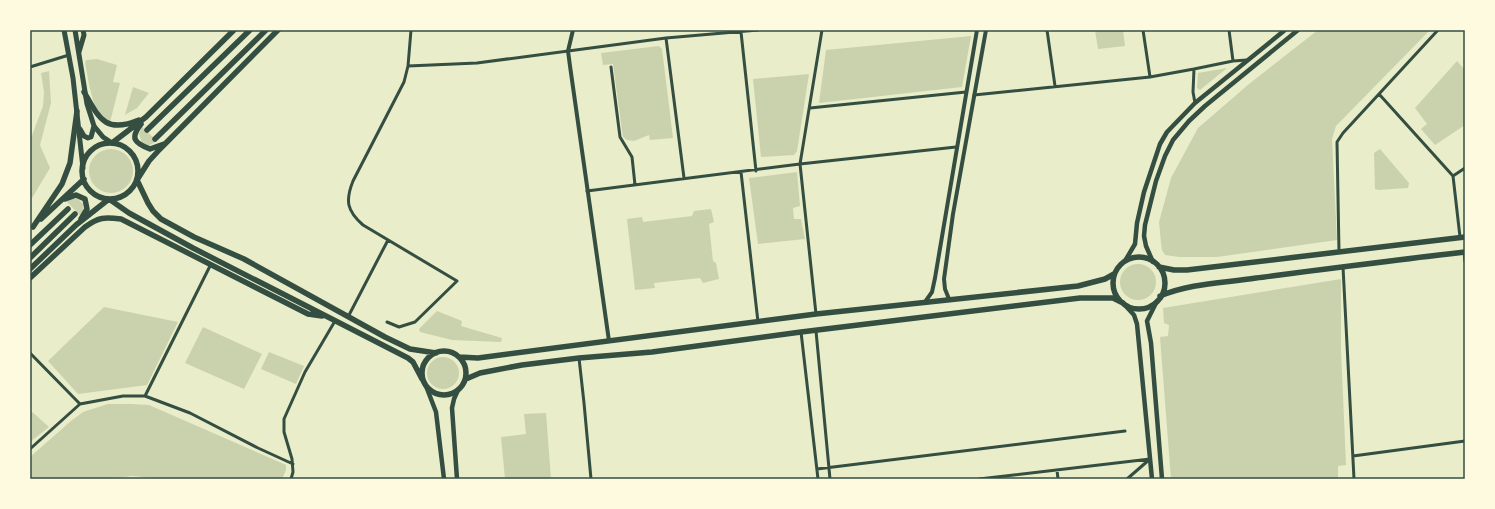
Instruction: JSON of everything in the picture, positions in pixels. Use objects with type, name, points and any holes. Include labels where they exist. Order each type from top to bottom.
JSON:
[{"type":"highway","points":[[112,143],[146,117],[234,30]]},
{"type":"highway","points":[[147,130],[250,30]]},
{"type":"highway","points":[[155,139],[266,30]]},
{"type":"highway","points":[[278,30],[149,160],[137,180],[133,188],[126,194],[118,198],[103,198],[91,191],[84,179],[83,168],[88,154],[95,148],[104,144],[112,143],[121,145],[128,149],[134,156],[137,163],[137,180],[148,203],[161,219],[194,237],[244,259],[385,338],[410,349],[436,353],[448,351],[459,357],[478,358],[816,314],[1078,286],[1105,279],[1114,274],[1125,261],[1140,257],[1153,262],[1159,267],[1164,278],[1164,284],[1158,299]]},
{"type":"highway","points":[[84,92],[98,116],[110,124],[126,126],[146,117]]},
{"type":"highway","points":[[31,228],[62,184],[70,162],[77,111]]},
{"type":"highway","points":[[146,117],[136,131],[134,137],[137,142],[140,146],[150,149],[165,144]]},
{"type":"highway","points":[[31,228],[84,179]]},
{"type":"highway","points":[[57,204],[72,196],[81,196],[85,199],[87,209],[76,225]]},
{"type":"highway","points":[[30,269],[76,225],[110,199]]},
{"type":"highway","points":[[110,199],[129,213],[193,248],[408,358],[413,362],[426,386],[437,395],[445,396],[458,390],[466,379],[487,372],[522,365],[578,358],[652,352],[1080,298],[1113,298],[1130,307],[1138,309],[1146,307],[1174,290],[1343,266],[1464,252]]},
{"type":"highway","points":[[30,246],[68,209]]},
{"type":"highway","points":[[30,258],[75,214]]},
{"type":"highway","points":[[30,278],[85,227],[95,220],[106,217],[121,219],[210,266],[308,314],[327,317]]},
{"type":"highway","points":[[1159,267],[1174,270],[1187,270],[1463,238]]},
{"type":"highway","points":[[1114,274],[1114,290],[1117,298],[1123,303]]},
{"type":"highway","points":[[422,379],[423,366],[426,361],[436,353]]},
{"type":"highway","points":[[459,357],[465,367],[466,379]]},
{"type":"main road","points":[[64,30],[77,111],[83,168]]},
{"type":"main road","points":[[75,30],[84,92],[94,126],[103,137],[112,143]]},
{"type":"main road","points":[[79,55],[84,35],[83,30]]},
{"type":"main road","points":[[1125,261],[1135,244],[1137,223],[1144,192],[1160,144],[1176,122],[1195,103],[1285,30]]},
{"type":"main road","points":[[1153,262],[1145,241],[1145,225],[1156,180],[1173,140],[1189,121],[1205,106],[1298,30]]},
{"type":"main road","points":[[79,126],[84,136],[88,138],[92,137],[94,126]]},
{"type":"main road","points":[[1158,299],[1147,321],[1151,343],[1162,479]]},
{"type":"main road","points":[[1123,303],[1134,315],[1137,324],[1152,479]]},
{"type":"main road","points":[[426,386],[436,412],[444,479]]},
{"type":"main road","points":[[457,479],[452,408],[458,390]]},
{"type":"street","points":[[387,322],[399,327],[414,322],[457,281],[363,225],[355,218],[350,208],[348,196],[353,181],[404,82],[408,66],[411,30]]},
{"type":"street","points":[[573,30],[568,51],[609,340]]},
{"type":"street","points":[[408,66],[477,63],[666,38],[758,30]]},
{"type":"street","points":[[816,314],[800,164],[822,30]]},
{"type":"street","points":[[925,302],[932,292],[935,278],[977,30]]},
{"type":"street","points":[[949,299],[945,289],[944,278],[953,214],[986,30]]},
{"type":"street","points":[[1047,30],[1055,86]]},
{"type":"street","points":[[1143,30],[1150,77]]},
{"type":"street","points":[[1229,30],[1233,61]]},
{"type":"street","points":[[1339,252],[1337,142],[1342,133],[1438,30]]},
{"type":"street","points":[[741,32],[756,171]]},
{"type":"street","points":[[666,38],[684,178]]},
{"type":"street","points":[[30,67],[68,55]]},
{"type":"street","points":[[974,95],[1150,77],[1233,61],[1249,60]]},
{"type":"street","points":[[611,66],[620,137],[632,157],[635,184]]},
{"type":"street","points":[[1194,69],[1193,92],[1195,103]]},
{"type":"street","points":[[810,108],[966,92]]},
{"type":"street","points":[[1379,94],[1453,176],[1463,238]]},
{"type":"street","points":[[587,191],[684,178],[756,171],[800,164],[956,147]]},
{"type":"street","points":[[1453,176],[1465,168]]},
{"type":"street","points":[[740,172],[758,322]]},
{"type":"street","points":[[348,317],[388,240]]},
{"type":"street","points":[[1464,252],[1465,261]]},
{"type":"street","points":[[145,396],[210,266]]},
{"type":"street","points":[[1343,266],[1354,479]]},
{"type":"street","points":[[291,479],[293,464],[284,432],[284,420],[305,372],[335,321]]},
{"type":"street","points":[[816,331],[830,479]]},
{"type":"street","points":[[802,332],[818,479]]},
{"type":"street","points":[[30,353],[80,404]]},
{"type":"street","points":[[578,358],[591,479]]},
{"type":"street","points":[[30,449],[80,404],[123,396],[145,396],[190,413],[293,464]]},
{"type":"street","points":[[816,469],[1125,431]]},
{"type":"street","points":[[1353,456],[1465,441]]},
{"type":"street","points":[[979,479],[1150,459]]},
{"type":"street","points":[[1127,479],[1150,459]]},
{"type":"street","points":[[1057,470],[1058,479]]},
{"type":"street","points":[[1028,473],[1029,479]]},
{"type":"green space","points":[[1095,30],[1123,30],[1125,46],[1098,49]]},
{"type":"green space","points":[[1318,30],[1430,30],[1336,126],[1332,139],[1337,240],[1217,257],[1179,257],[1165,255],[1162,250],[1159,222],[1171,178],[1198,128],[1249,84]]},
{"type":"green space","points":[[971,36],[962,87],[819,103],[826,50]]},
{"type":"green space","points":[[659,46],[662,49],[673,138],[650,140],[649,135],[634,141],[627,140],[623,137],[613,64],[603,65],[601,53]]},
{"type":"green space","points":[[97,59],[117,65],[113,82],[120,83],[110,122],[100,114],[94,103],[85,63],[86,60]]},
{"type":"green space","points":[[1457,61],[1465,70],[1465,125],[1435,145],[1421,129],[1427,124],[1415,108]]},
{"type":"green space","points":[[1227,68],[1200,90],[1197,88],[1198,73]]},
{"type":"green space","points":[[49,71],[51,103],[40,145],[50,168],[32,198],[30,197],[30,141],[43,106],[44,92],[41,73]]},
{"type":"green space","points":[[809,74],[797,151],[794,155],[761,157],[753,79]]},
{"type":"green space","points":[[133,87],[149,93],[137,108],[125,115]]},
{"type":"green space","points":[[142,127],[157,141],[148,146],[142,143],[139,134]]},
{"type":"green space","points":[[107,149],[115,149],[127,155],[133,167],[133,175],[127,187],[115,193],[107,193],[95,187],[89,175],[89,167],[95,155]]},
{"type":"green space","points":[[1380,149],[1409,183],[1408,188],[1375,189],[1374,153]]},
{"type":"green space","points":[[797,172],[800,206],[793,208],[794,219],[801,219],[805,239],[758,244],[749,178]]},
{"type":"green space","points":[[73,198],[78,199],[83,204],[83,211],[80,215],[66,201]]},
{"type":"green space","points":[[711,209],[714,222],[709,224],[713,261],[716,263],[719,279],[703,283],[700,278],[654,283],[655,288],[635,290],[627,219],[642,217],[643,222],[692,216],[694,211]]},
{"type":"green space","points":[[1142,264],[1151,269],[1155,275],[1155,289],[1151,295],[1142,300],[1134,300],[1125,295],[1121,289],[1120,278],[1125,269],[1131,265]]},
{"type":"green space","points":[[1341,279],[1341,350],[1346,465],[1338,466],[1338,479],[1171,479],[1160,337],[1168,336],[1169,325],[1164,323],[1163,308]]},
{"type":"green space","points":[[104,307],[178,322],[147,385],[78,394],[48,361]]},
{"type":"green space","points":[[437,311],[462,321],[461,326],[502,338],[501,342],[452,340],[420,332],[419,329]]},
{"type":"green space","points":[[203,327],[262,354],[244,389],[185,363]]},
{"type":"green space","points":[[269,352],[304,366],[296,384],[261,369]]},
{"type":"green space","points":[[440,357],[446,357],[455,361],[459,373],[455,385],[446,389],[440,389],[431,385],[427,376],[427,370],[431,361]]},
{"type":"green space","points":[[108,404],[149,405],[286,465],[286,470],[282,479],[163,479],[132,476],[109,479],[30,479],[30,457],[83,412]]},
{"type":"green space","points":[[30,410],[49,427],[30,442]]},
{"type":"green space","points":[[546,413],[551,479],[505,479],[501,437],[526,434],[524,414]]}]
